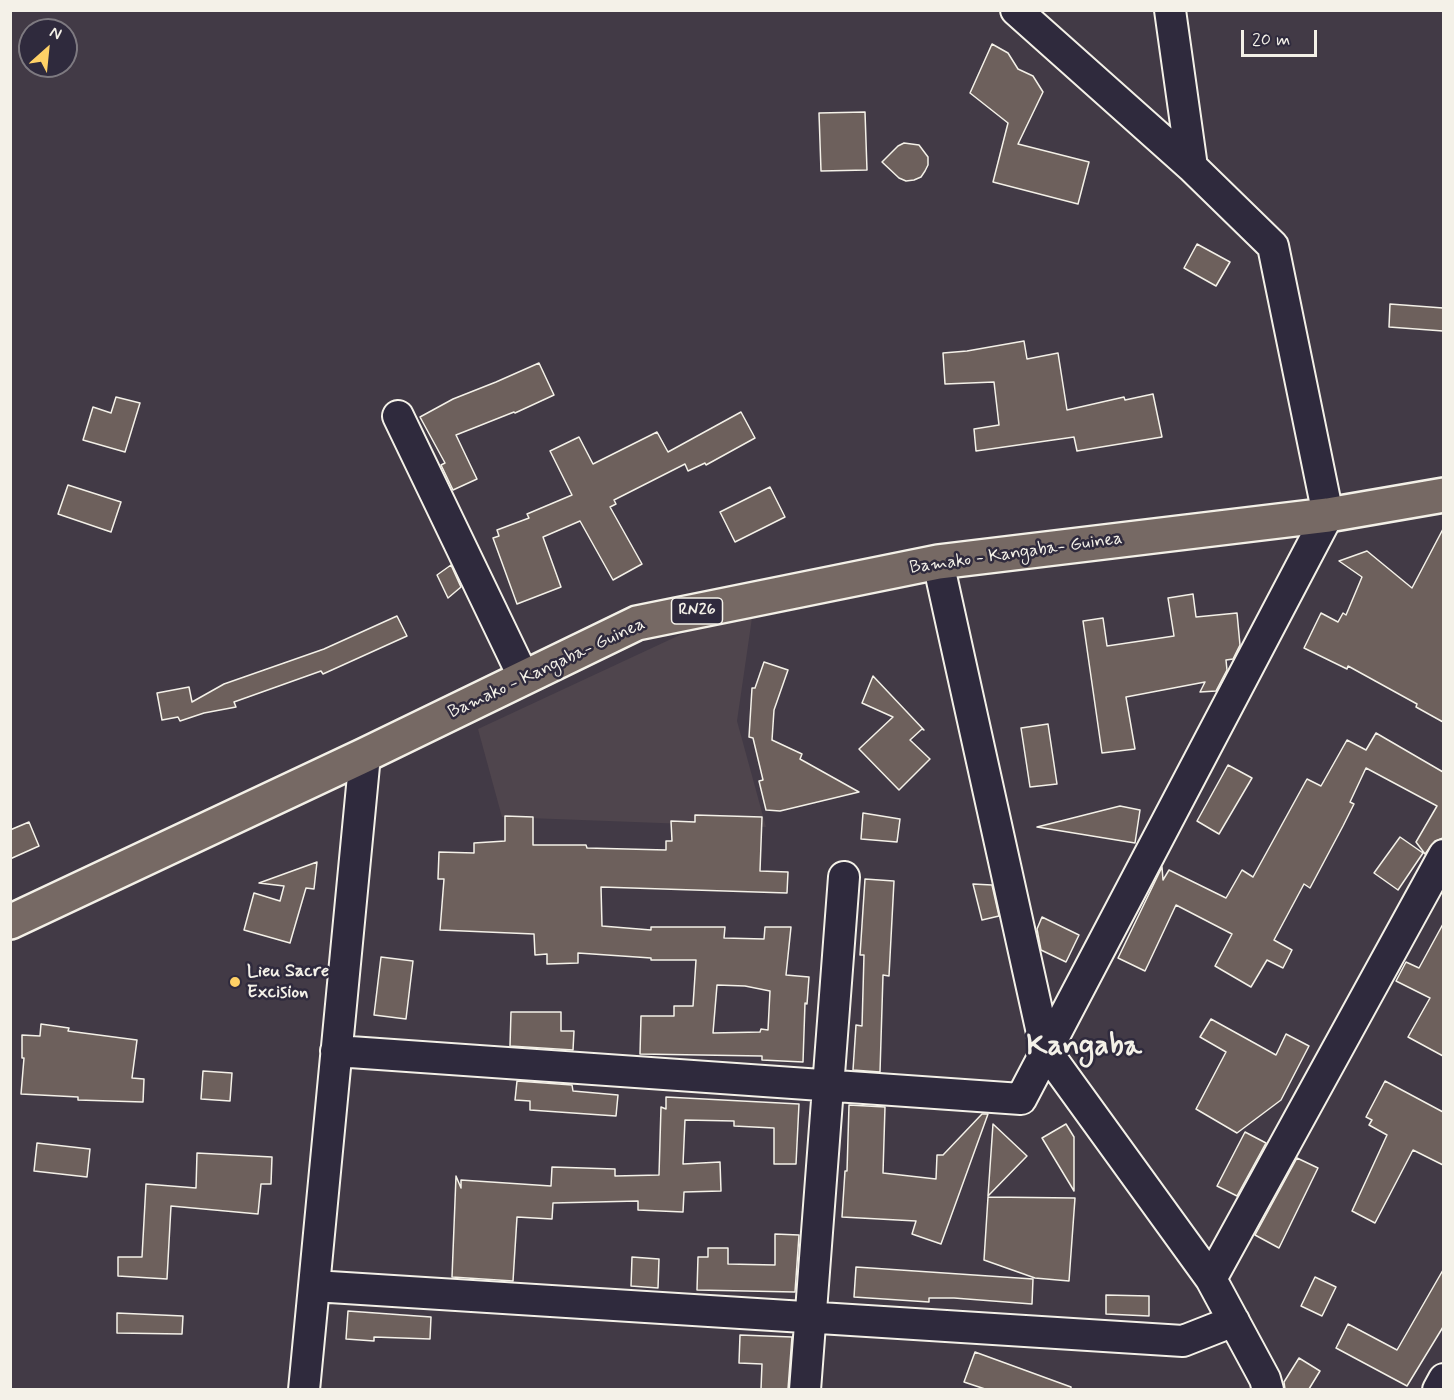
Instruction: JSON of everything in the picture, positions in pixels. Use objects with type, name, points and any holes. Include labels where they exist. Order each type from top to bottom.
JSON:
[{"type":"main road","name":"Bamako - Kangaba- Guinea","points":[[10,922],[365,755],[637,623],[938,562],[1328,515],[1443,495]]},
{"type":"street","points":[[336,1051],[1021,1099],[1328,515],[1273,246],[1192,167],[1016,10]]},
{"type":"street","points":[[1170,10],[1192,167]]},
{"type":"street","points":[[398,416],[524,678]]},
{"type":"street","points":[[938,562],[1046,1051],[1211,1279],[1265,1379],[1268,1389]]},
{"type":"street","points":[[304,1389],[365,755]]},
{"type":"street","points":[[1211,1279],[1443,855]]},
{"type":"street","points":[[805,1389],[844,877]]},
{"type":"street","points":[[314,1286],[1183,1341],[1234,1321]]},
{"type":"street","points":[[1438,1389],[1443,1379]]},
{"type":"shaded area","points":[[752,618],[737,721],[766,827],[502,817],[478,729],[697,627]]},
{"type":"building","points":[[992,44],[1008,53],[1018,69],[1033,76],[1043,92],[1018,144],[1089,162],[1078,204],[993,182],[1008,123],[970,93]]},
{"type":"building","points":[[865,112],[867,170],[821,171],[819,113]]},
{"type":"building","points":[[904,143],[919,145],[928,157],[925,171],[921,177],[914,180],[906,181],[899,178],[882,162]]},
{"type":"building","points":[[1197,244],[1230,262],[1216,286],[1184,268]]},
{"type":"building","points":[[1390,304],[1443,308],[1443,331],[1389,327]]},
{"type":"building","points":[[1024,341],[1027,359],[1058,353],[1067,410],[1124,397],[1125,400],[1153,394],[1162,437],[1077,451],[1074,437],[976,451],[974,429],[999,425],[994,382],[945,384],[943,353]]},
{"type":"building","points":[[539,363],[554,395],[515,413],[456,435],[477,479],[453,490],[441,465],[445,463],[420,417],[453,399]]},
{"type":"building","points":[[116,397],[140,403],[125,452],[83,440],[93,407],[111,413]]},
{"type":"building","points":[[741,412],[755,438],[706,465],[705,463],[688,471],[685,464],[614,500],[616,504],[610,507],[642,564],[613,580],[580,521],[543,537],[561,587],[517,604],[493,538],[499,536],[497,530],[529,518],[527,514],[572,495],[550,451],[579,437],[593,464],[657,432],[668,452]]},
{"type":"building","points":[[68,485],[121,502],[111,532],[58,514]]},
{"type":"building","points":[[770,487],[785,517],[735,542],[720,512]]},
{"type":"building","points":[[1443,529],[1443,722],[1416,707],[1417,704],[1348,666],[1347,669],[1304,648],[1321,613],[1338,622],[1343,613],[1346,615],[1362,577],[1339,561],[1367,551],[1412,588]]},
{"type":"building","points":[[451,565],[461,587],[448,598],[437,575]]},
{"type":"building","points":[[1193,594],[1196,617],[1237,613],[1240,645],[1233,659],[1226,660],[1227,670],[1216,691],[1200,692],[1205,682],[1126,697],[1135,749],[1102,753],[1083,621],[1103,618],[1107,646],[1174,636],[1168,598]]},
{"type":"building","points":[[397,616],[407,636],[323,674],[321,671],[234,702],[236,707],[204,713],[180,721],[178,717],[162,720],[157,693],[189,687],[192,702],[224,684],[324,649]]},
{"type":"building","points":[[764,662],[788,670],[774,710],[772,740],[802,754],[800,759],[859,792],[780,811],[766,810],[759,781],[763,780],[753,738],[749,737],[752,688],[755,688]]},
{"type":"building","points":[[873,676],[924,730],[922,729],[910,740],[930,759],[899,790],[859,749],[893,717],[862,703]]},
{"type":"building","points":[[1048,724],[1057,784],[1030,787],[1021,728]]},
{"type":"building","points":[[1376,733],[1443,772],[1443,838],[1435,841],[1425,854],[1416,842],[1437,806],[1366,768],[1350,802],[1354,804],[1310,888],[1304,884],[1274,940],[1292,950],[1283,968],[1267,960],[1251,987],[1215,966],[1232,934],[1176,905],[1145,971],[1118,958],[1162,867],[1163,880],[1169,870],[1226,898],[1242,870],[1253,877],[1307,779],[1321,786],[1347,740],[1366,750]]},
{"type":"building","points":[[1228,765],[1252,778],[1219,834],[1197,821]]},
{"type":"building","points":[[1120,806],[1140,810],[1135,843],[1037,827]]},
{"type":"building","points":[[863,813],[900,819],[897,842],[861,839]]},
{"type":"building","points":[[695,815],[762,817],[760,871],[788,872],[787,893],[601,887],[602,926],[651,930],[651,927],[725,927],[724,938],[764,939],[765,927],[791,927],[786,975],[809,977],[807,1004],[805,1003],[803,1062],[762,1060],[762,1056],[640,1054],[641,1016],[674,1016],[674,1006],[693,1006],[696,960],[651,960],[651,958],[578,953],[578,963],[547,964],[547,954],[535,955],[534,934],[440,930],[444,879],[438,879],[439,852],[474,853],[474,843],[505,841],[505,816],[533,817],[533,845],[586,845],[587,848],[666,850],[666,841],[672,841],[671,821],[695,822]],"holes":[[[717,985],[745,986],[770,991],[768,1030],[713,1033]]]},
{"type":"building","points":[[29,822],[39,846],[10,859],[10,830]]},
{"type":"building","points":[[1400,837],[1423,853],[1398,890],[1374,873]]},
{"type":"building","points":[[317,862],[314,889],[306,888],[290,943],[244,930],[254,893],[280,901],[284,886],[259,883]]},
{"type":"building","points":[[865,879],[894,881],[889,976],[883,975],[880,1072],[853,1070],[856,1025],[862,1026],[864,955],[860,955]]},
{"type":"building","points":[[973,884],[992,885],[999,916],[982,920]]},
{"type":"building","points":[[1042,917],[1079,935],[1066,962],[1041,950],[1037,929]]},
{"type":"building","points":[[1443,924],[1443,1056],[1408,1037],[1430,998],[1396,981],[1406,962],[1419,968]]},
{"type":"building","points":[[381,957],[413,961],[406,1019],[374,1015]]},
{"type":"building","points":[[511,1012],[561,1012],[561,1031],[574,1031],[573,1050],[510,1046]]},
{"type":"building","points":[[1211,1019],[1276,1055],[1286,1034],[1309,1046],[1281,1100],[1237,1133],[1196,1109],[1226,1052],[1200,1037]]},
{"type":"building","points":[[41,1024],[69,1028],[68,1031],[137,1040],[132,1078],[144,1079],[143,1102],[78,1100],[78,1097],[21,1094],[24,1058],[22,1058],[22,1035],[40,1036]]},
{"type":"building","points":[[203,1071],[232,1073],[230,1101],[201,1099]]},
{"type":"building","points":[[517,1081],[572,1085],[573,1091],[618,1095],[616,1116],[530,1110],[530,1101],[515,1100]]},
{"type":"building","points":[[1385,1081],[1443,1112],[1443,1165],[1413,1150],[1375,1223],[1352,1211],[1387,1135],[1369,1125],[1372,1120],[1366,1117]]},
{"type":"building","points":[[666,1097],[799,1104],[796,1164],[774,1164],[774,1128],[734,1126],[734,1121],[685,1120],[683,1164],[720,1162],[721,1191],[684,1192],[683,1212],[638,1210],[638,1201],[553,1203],[552,1219],[517,1217],[513,1281],[452,1277],[456,1176],[461,1188],[461,1180],[551,1186],[552,1167],[615,1169],[615,1176],[659,1175],[661,1107],[666,1109]]},
{"type":"building","points":[[849,1105],[885,1107],[883,1173],[936,1179],[937,1155],[943,1155],[982,1114],[988,1114],[941,1244],[912,1234],[916,1221],[842,1217],[845,1171],[847,1171]]},
{"type":"building","points":[[993,1124],[1027,1156],[988,1196]]},
{"type":"building","points":[[1066,1124],[1074,1137],[1074,1191],[1042,1138]]},
{"type":"building","points":[[1245,1132],[1266,1143],[1237,1196],[1217,1186]]},
{"type":"building","points":[[37,1143],[90,1149],[87,1177],[34,1171]]},
{"type":"building","points":[[197,1153],[272,1157],[271,1184],[261,1184],[258,1214],[171,1206],[167,1279],[118,1276],[118,1257],[142,1257],[146,1184],[196,1188]]},
{"type":"building","points":[[1297,1158],[1318,1168],[1279,1248],[1255,1235]]},
{"type":"building","points":[[988,1197],[1075,1198],[1069,1281],[1035,1278],[984,1260]]},
{"type":"building","points":[[775,1234],[799,1235],[795,1292],[697,1290],[698,1257],[708,1257],[708,1248],[728,1248],[728,1264],[775,1265]]},
{"type":"building","points":[[632,1257],[659,1259],[658,1288],[631,1286]]},
{"type":"building","points":[[856,1267],[1033,1279],[1032,1304],[954,1298],[929,1298],[929,1302],[854,1297]]},
{"type":"building","points":[[1443,1270],[1443,1327],[1407,1386],[1336,1348],[1348,1324],[1397,1350]]},
{"type":"building","points":[[1315,1277],[1336,1287],[1322,1316],[1301,1306]]},
{"type":"building","points":[[1106,1295],[1149,1296],[1149,1316],[1106,1314]]},
{"type":"building","points":[[348,1311],[431,1317],[430,1339],[374,1337],[374,1341],[346,1339]]},
{"type":"building","points":[[117,1313],[183,1316],[182,1334],[117,1333]]},
{"type":"building","points":[[740,1335],[792,1337],[788,1389],[761,1389],[762,1364],[739,1363]]},
{"type":"building","points":[[975,1352],[1071,1387],[1071,1389],[985,1389],[964,1382]]},
{"type":"building","points":[[1299,1358],[1320,1371],[1309,1389],[1285,1389],[1284,1382]]},
{"type":"place","name":"Lieu Sacre Excision","points":[[235,982]]},
{"type":"district","name":"Kangaba","points":[[1084,1048]]}]
